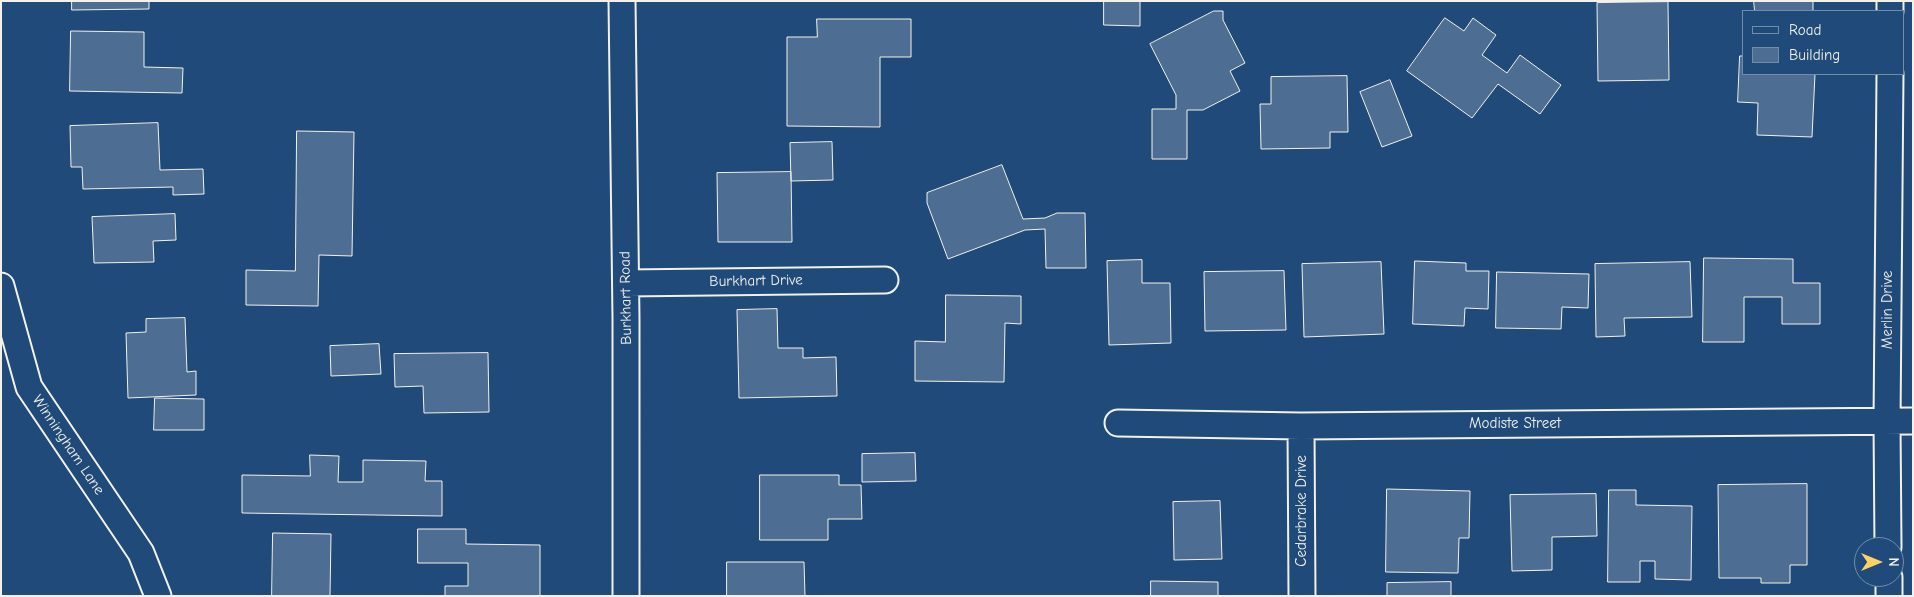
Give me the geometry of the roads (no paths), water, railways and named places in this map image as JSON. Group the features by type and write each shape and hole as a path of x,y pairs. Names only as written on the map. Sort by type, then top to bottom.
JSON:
{"street":[{"name":"Burkhart Road","path":"622,1 626,283 626,596"},
{"name":"Merlin Drive","path":"1888,537 1890,75"},
{"name":"Burkhart Drive","path":"626,283 885,280"},
{"name":"Winningham Lane","path":"1,286 29,387 140,553 158,596"},
{"name":"Modiste Street","path":"1118,423 1301,426 1913,422"},
{"name":"Cedarbrake Drive","path":"1301,426 1302,596"}]}
